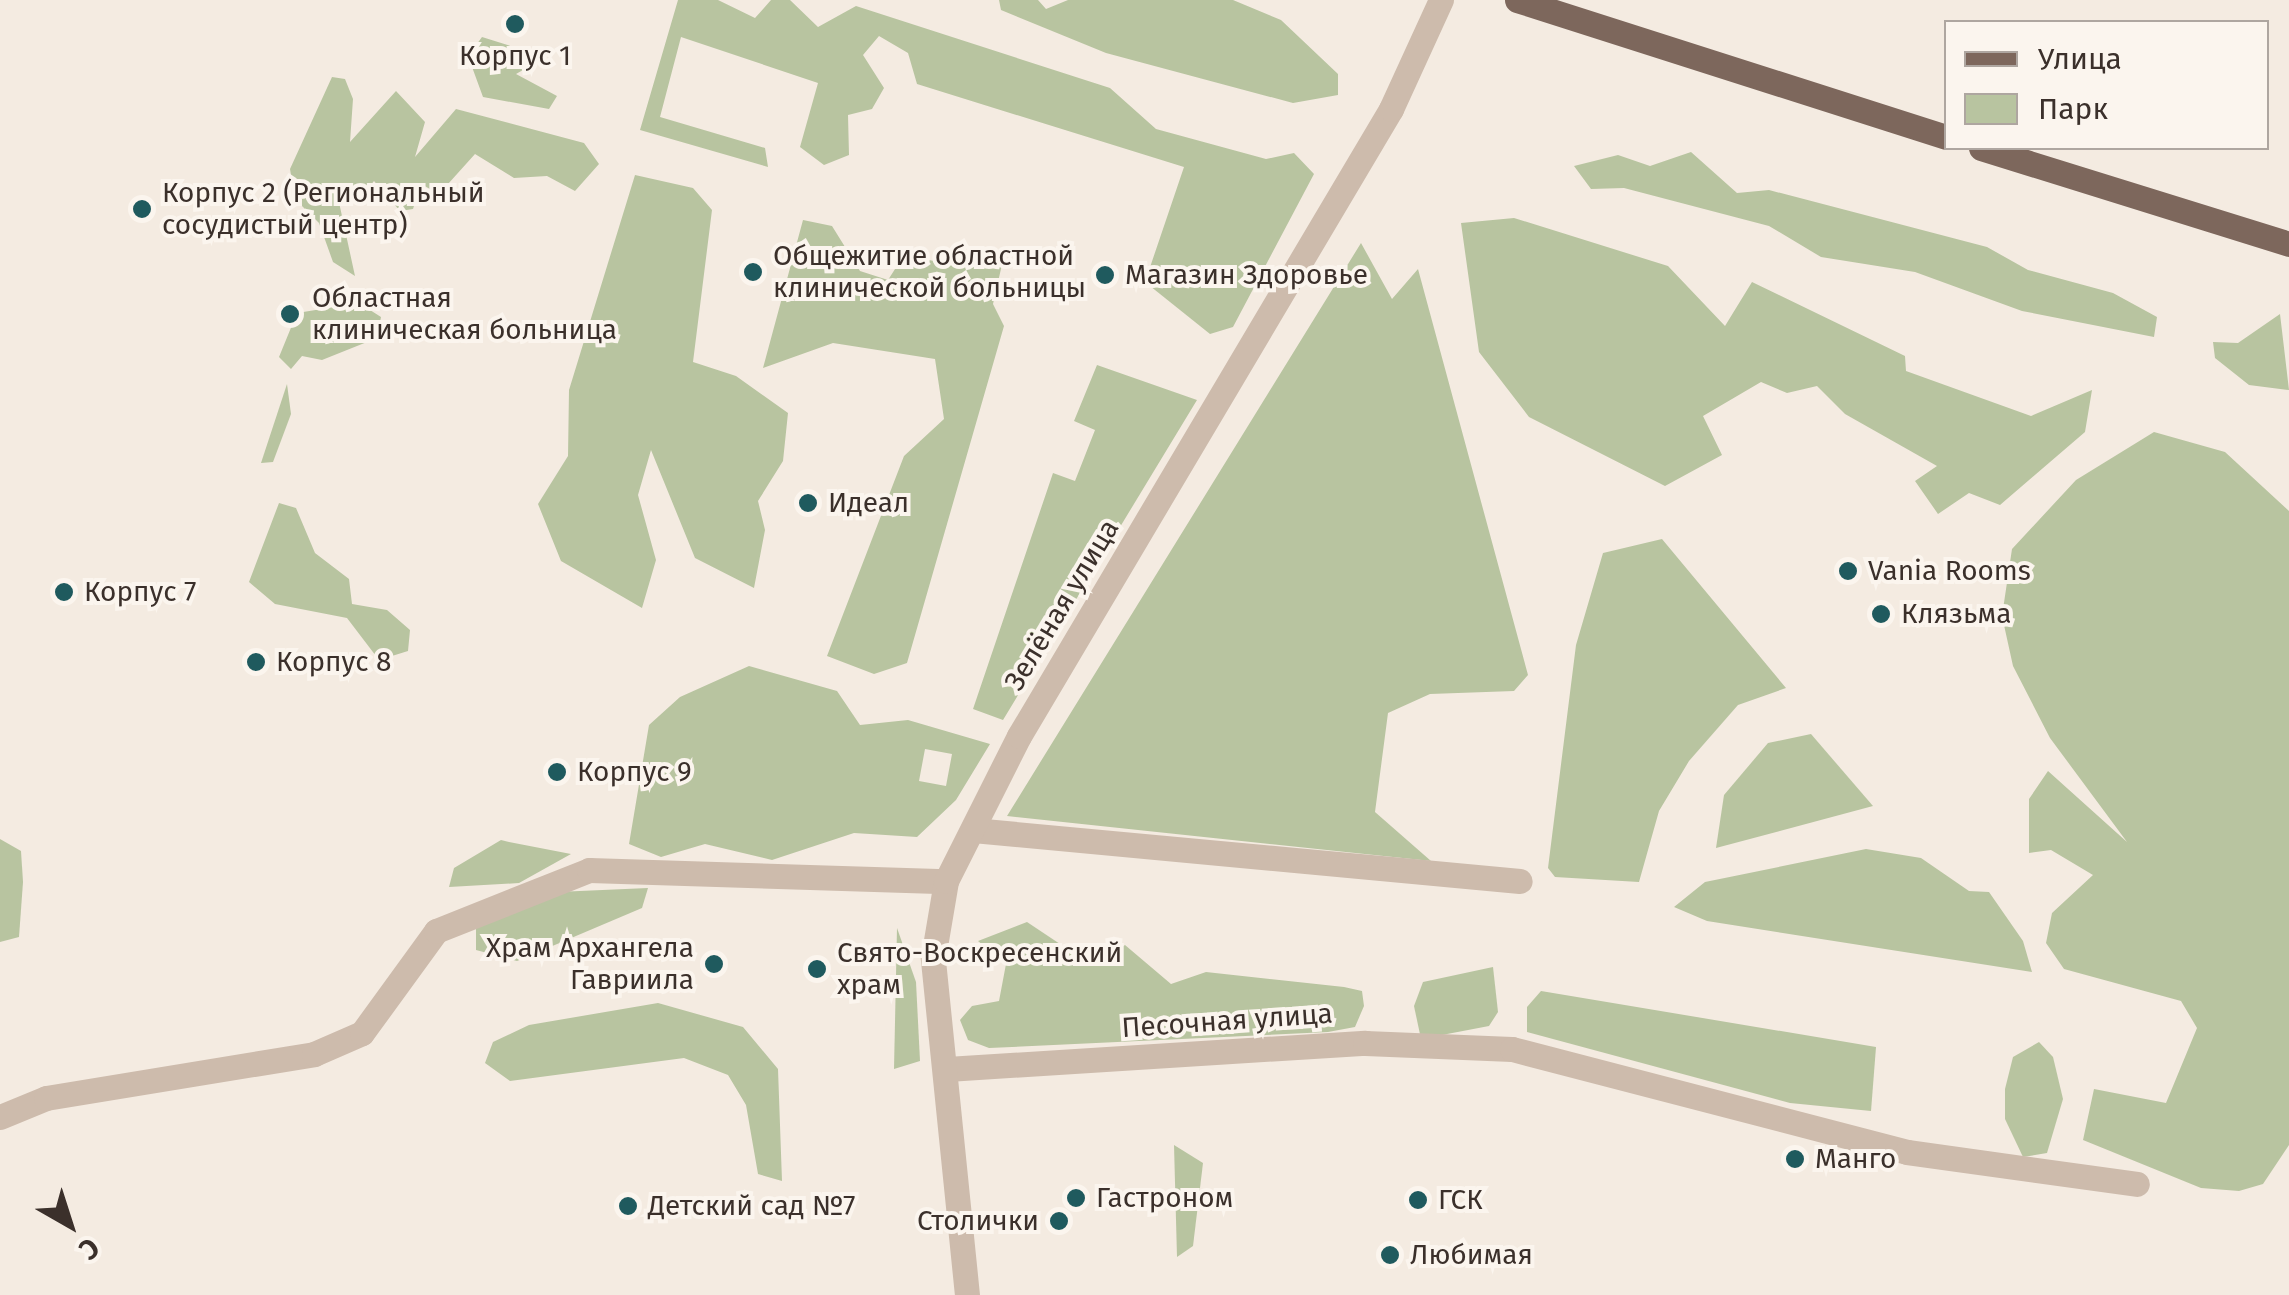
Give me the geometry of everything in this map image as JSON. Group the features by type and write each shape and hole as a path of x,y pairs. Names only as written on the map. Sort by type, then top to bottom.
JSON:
{"main road":[{"path":"1517,0 1944,135"},
{"path":"1987,150 2289,244"}],"street":[{"name":"Зелёная улица","path":"966,1295 934,958 946,882 1019,736 1392,109 1441,0"},
{"path":"974,830 1520,881"},
{"path":"0,1117 46,1098 362,1034 436,931 588,870 946,882"},
{"name":"Песочная улица","path":"946,1069 1365,1042 1512,1049 1907,1152 2137,1184"}],"green space":[{"path":"678,0 718,0 755,18 771,0 790,0 818,27 856,6 1110,88 1156,129 1266,159 1294,153 1314,174 1233,327 1210,334 1145,282 1184,167 917,84 908,53 879,36 863,55 884,88 872,109 848,115 849,155 824,165 800,147 818,83 681,37 660,117 765,148 768,167 640,130"},
{"path":"999,0 1038,0 1046,9 1068,0 1233,0 1281,20 1338,74 1338,95 1293,103 1106,53 1001,10"},
{"path":"482,37 530,52 535,63 516,74 557,96 549,109 483,97 468,56"},
{"path":"332,77 345,79 353,99 350,142 396,91 425,122 415,157 456,109 584,143 599,164 575,191 547,176 514,178 475,154 439,194 421,184 413,209 400,211 374,181 362,196 337,193 355,276 333,262 319,223 295,199 290,169"},
{"path":"1691,152 1737,193 1769,190 1987,247 2028,270 2113,293 2157,317 2154,337 2022,311 1915,272 1821,257 1769,226 1624,188 1591,189 1574,166 1618,155 1650,166"},
{"path":"635,175 693,188 712,210 693,362 736,376 788,413 783,461 758,501 765,530 754,588 695,558 651,450 638,495 656,560 642,608 561,561 538,504 568,456 569,390"},
{"path":"1514,218 1668,266 1725,326 1752,282 1905,356 1906,371 2031,416 2092,390 2085,432 2000,505 1969,493 1938,514 1915,481 1937,466 1845,414 1817,386 1787,393 1761,382 1703,416 1722,455 1665,486 1529,417 1479,352 1461,223"},
{"path":"803,220 832,226 860,271 888,280 904,255 954,265 958,250 1003,260 993,304 1004,326 907,663 874,674 827,656 904,456 944,419 935,359 833,343 763,368"},
{"path":"1361,243 1392,299 1418,269 1528,675 1514,691 1430,694 1388,713 1375,812 1431,861 1007,816"},
{"path":"359,303 381,317 377,338 322,360 302,356 291,369 279,357 297,313"},
{"path":"2280,314 2289,390 2249,385 2215,358 2213,342 2238,343"},
{"path":"1097,365 1197,400 1003,720 973,709 1053,473 1075,481 1095,430 1074,421"},
{"path":"287,384 291,414 273,462 261,463"},
{"path":"2154,432 2225,452 2289,511 2289,1145 2263,1184 2239,1191 2201,1188 2083,1140 2094,1089 2166,1103 2197,1028 2181,1001 2064,969 2046,943 2052,913 2093,875 2051,850 2029,853 2029,799 2048,771 2127,842 2050,738 2013,666 2002,616 2012,549 2076,480"},
{"path":"279,503 296,508 315,553 349,579 352,604 387,610 410,630 408,651 379,660 347,618 275,604 249,582"},
{"path":"1662,539 1786,688 1738,705 1689,761 1659,811 1639,882 1555,877 1548,868 1576,645 1603,553"},
{"path":"749,666 837,691 860,725 908,720 990,744 956,800 917,837 854,833 772,860 705,844 661,857 629,844 649,725 680,697","holes":["925,749 952,754 946,786 919,781"]},
{"path":"1811,734 1873,806 1716,848 1724,795 1768,743"},
{"path":"0,839 21,851 23,882 19,937 0,942"},
{"path":"501,840 571,854 519,883 449,887 454,868"},
{"path":"1866,849 1921,858 1969,891 1989,892 2023,941 2032,972 1707,921 1674,907 1705,882"},
{"path":"648,888 642,908 517,961 476,950 476,920 557,892"},
{"path":"1027,922 1093,966 1125,945 1171,984 1206,972 1344,987 1362,991 1364,1006 1355,1027 1328,1032 989,1048 968,1040 960,1020 972,1006 999,1001 1006,964 978,941"},
{"path":"897,928 916,982 920,1061 894,1069"},
{"path":"1493,967 1498,1012 1489,1026 1421,1039 1414,1006 1423,982"},
{"path":"1541,991 1876,1047 1871,1111 1790,1103 1527,1032 1527,1007"},
{"path":"658,1003 743,1027 778,1069 782,1181 758,1174 746,1105 728,1075 684,1058 510,1081 485,1063 493,1042 529,1025"},
{"path":"2039,1042 2053,1057 2063,1099 2047,1153 2023,1157 2005,1119 2005,1089 2013,1057"},
{"path":"1174,1145 1203,1163 1193,1246 1177,1257"}],"place":[{"name":"Корпус 1","path":"515,24"},
{"name":"Корпус 2 (Региональный сосудистый центр)","path":"142,209"},
{"name":"Общежитие областной клинической больницы","path":"753,272"},
{"name":"Магазин Здоровье","path":"1105,275"},
{"name":"Областная клиническая больница","path":"290,314"},
{"name":"Идеал","path":"808,503"},
{"name":"Vania Rooms","path":"1848,571"},
{"name":"Корпус 7","path":"64,592"},
{"name":"Клязьма","path":"1881,614"},
{"name":"Корпус 8","path":"256,662"},
{"name":"Корпус 9","path":"557,772"},
{"name":"Храм Архангела Гавриила","path":"714,964"},
{"name":"Свято-Воскресенский храм","path":"817,969"},
{"name":"Манго","path":"1795,1159"},
{"name":"Гастроном","path":"1076,1198"},
{"name":"ГСК","path":"1418,1200"},
{"name":"Детский сад №7","path":"628,1206"},
{"name":"Столички","path":"1059,1221"},
{"name":"Любимая","path":"1390,1255"}]}
